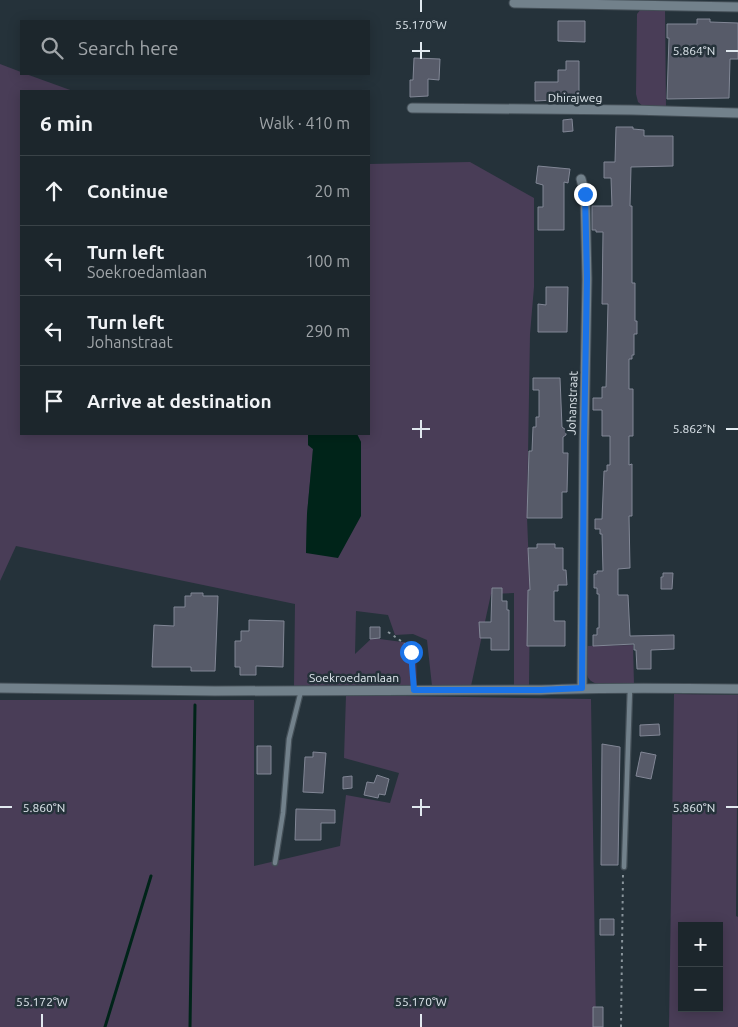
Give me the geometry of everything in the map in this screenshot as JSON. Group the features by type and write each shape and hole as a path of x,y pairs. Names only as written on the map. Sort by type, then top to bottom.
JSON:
{"street":[{"path":"514,3 738,7"},
{"name":"Dhirajweg","path":"412,108 738,113"},
{"name":"Johanstraat","path":"581,179 585,194 587,278 582,688"},
{"name":"Soekroedamlaan","path":"0,688 215,691 541,690 684,687 738,689"}],"lane":[{"path":"624,867 630,688"},
{"path":"275,862 284,803 289,739 301,690"}],"path":[{"path":"388,632 406,644 411,652 414,690"},
{"path":"621,1027 624,867"}],"shaded area":[{"path":"665,8 666,107 644,107 638,102 636,94 637,14 641,9"},
{"path":"0,64 20,72 20,75 29,75 70,90 20,90 20,435 308,435 308,445 313,449 307,514 306,553 361,442 358,435 370,435 370,164 470,162 534,198 534,287 530,334 527,517 530,594 529,686 514,686 514,593 491,594 471,686 432,686 427,640 413,634 395,635 388,615 356,611 355,654 372,638 410,643 416,654 417,686 294,686 295,604 16,546 0,581"},
{"path":"308,435 358,435 361,442 361,516 338,558 306,553 307,514 313,449 308,445"},
{"path":"633,645 634,685 607,686 590,680 586,668 586,646"},
{"path":"674,694 738,695 736,916 738,917 738,1027 669,1027"},
{"path":"346,695 591,699 596,1027 0,1027 0,700 254,700 254,866 340,846 346,795 390,803 399,773 344,758"}],"building":[{"path":"697,19 710,19 710,22 738,23 738,59 730,59 729,98 667,99 669,38 667,38 667,24 697,24"},
{"path":"558,21 585,21 585,42 558,41"},
{"path":"414,58 440,59 439,80 428,79 428,96 410,97 410,80 413,80"},
{"path":"566,61 579,61 579,94 572,94 572,98 535,101 535,82 558,82 558,70 566,70"},
{"path":"572,119 573,131 563,132 563,120"},
{"path":"616,127 633,127 633,129 644,130 644,136 673,136 673,166 631,167 632,283 635,283 635,321 637,321 637,334 634,334 634,355 632,355 632,359 629,359 629,389 633,389 633,436 629,436 629,465 632,464 632,516 629,516 630,568 618,569 618,595 628,595 630,636 674,635 674,649 651,650 651,669 637,669 634,644 593,646 593,635 597,635 597,628 599,628 599,594 597,594 597,588 594,588 594,574 597,574 597,571 603,571 602,534 600,534 600,529 595,529 595,519 602,519 604,471 607,471 607,465 610,465 610,436 602,436 602,410 593,410 593,398 602,398 602,387 606,387 608,304 602,304 603,232 592,230 592,206 612,206 611,178 604,178 604,162 615,162"},
{"path":"538,166 570,169 568,183 564,182 564,230 538,230 538,207 543,207 543,185 536,183"},
{"path":"546,287 568,287 567,332 538,332 538,304 546,305"},
{"path":"533,378 560,378 562,427 566,430 566,435 563,437 563,453 568,453 567,492 562,492 562,518 527,518 529,451 532,451 533,427 536,427 536,417 539,417 539,390 533,390"},
{"path":"537,544 555,544 555,548 563,548 563,570 566,570 567,585 558,585 558,591 554,591 554,621 565,621 565,646 527,646 528,590 530,590 528,548 537,548"},
{"path":"663,573 673,573 672,589 661,589"},
{"path":"492,588 502,588 502,601 507,601 507,610 509,610 509,650 491,650 491,638 480,638 479,622 491,622"},
{"path":"191,593 203,593 203,596 218,596 215,671 191,671 191,667 152,667 154,625 174,626 174,607 185,607 185,596 191,596"},
{"path":"249,620 284,621 283,667 256,666 256,675 240,675 240,667 235,667 235,641 241,641 241,631 249,631"},
{"path":"370,627 380,627 380,638 370,639"},
{"path":"659,724 660,735 640,736 640,725"},
{"path":"602,744 620,747 618,865 601,865"},
{"path":"257,746 271,746 271,774 257,774"},
{"path":"313,752 326,753 323,793 303,792 305,757 313,757"},
{"path":"641,752 656,755 651,779 636,776"},
{"path":"377,775 389,779 385,795 379,794 378,798 364,795 367,782 374,783"},
{"path":"352,776 352,788 343,789 343,777"},
{"path":"296,809 335,810 335,823 321,823 321,840 295,840"},
{"path":"600,919 614,919 614,935 600,935"},
{"path":"593,1007 603,1007 603,1027 593,1027"}],"waterway":[{"path":"190,1027 195,705"},
{"path":"105,1027 151,876"}],"route":[{"path":"411,652 414,690 541,690 582,688 587,278 585,194"}]}
